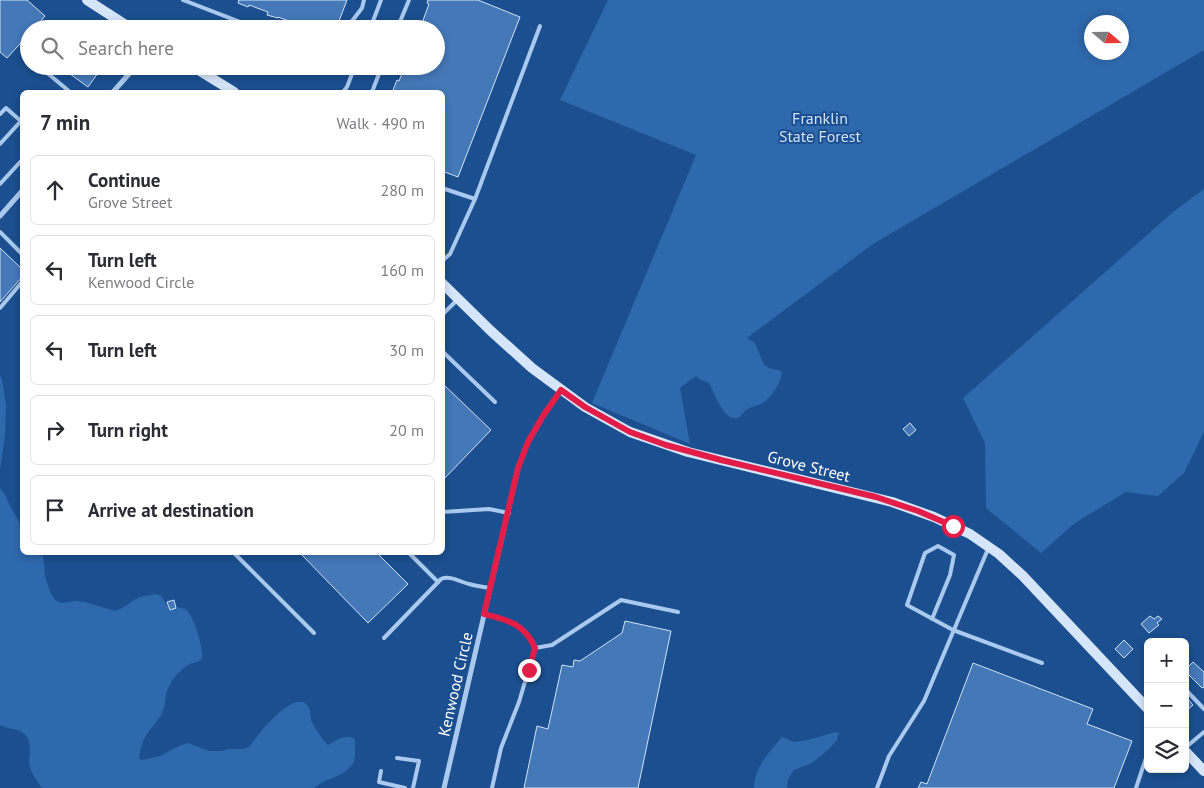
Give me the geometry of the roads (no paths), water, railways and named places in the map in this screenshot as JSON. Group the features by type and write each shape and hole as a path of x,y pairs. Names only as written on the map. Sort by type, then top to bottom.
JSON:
{"main road":[{"path":"87,0 118,20"},
{"path":"207,75 231,90"},
{"name":"Grove Street","path":"445,286 532,368 585,407 630,432 681,450 892,502 943,521 970,534 999,554 1023,576 1144,700"},
{"path":"1189,754 1204,771"}],"street":[{"path":"115,90 128,75"},
{"path":"0,216 20,193"},
{"name":"Kenwood Circle","path":"444,788 518,468 528,442 561,390"}],"lane":[{"path":"183,0 235,20"},
{"path":"353,20 362,8 364,0"},
{"path":"374,20 382,0"},
{"path":"400,20 408,0"},
{"path":"445,259 450,254 475,199 540,26"},
{"path":"50,75 68,90"},
{"path":"345,90 352,75"},
{"path":"373,90 379,75"},
{"path":"0,114 6,108 20,120"},
{"path":"0,144 20,124"},
{"path":"0,184 20,162"},
{"path":"445,189 475,199"},
{"path":"0,232 20,252"},
{"path":"0,308 20,284"},
{"path":"445,312 458,299"},
{"path":"445,354 495,402"},
{"path":"445,512 489,508 509,513"},
{"path":"932,619 950,575 954,555 938,546 925,552 907,605 932,619 954,630 1042,663"},
{"path":"877,788 889,756 924,702 989,547"},
{"path":"237,555 314,633"},
{"path":"411,555 438,582"},
{"path":"384,638 445,577 490,588"},
{"path":"535,648 552,645 621,600 678,612"},
{"path":"484,614 508,620 516,625 529,636 535,648 519,702 501,748 492,788"},
{"path":"1189,693 1204,709"},
{"path":"1189,746 1204,732"},
{"path":"397,758 419,762 413,788"},
{"path":"1136,788 1144,764"},
{"path":"381,771 378,782 405,788"}],"park label":[{"name":"Franklin State Forest","path":"820,127"}]}
